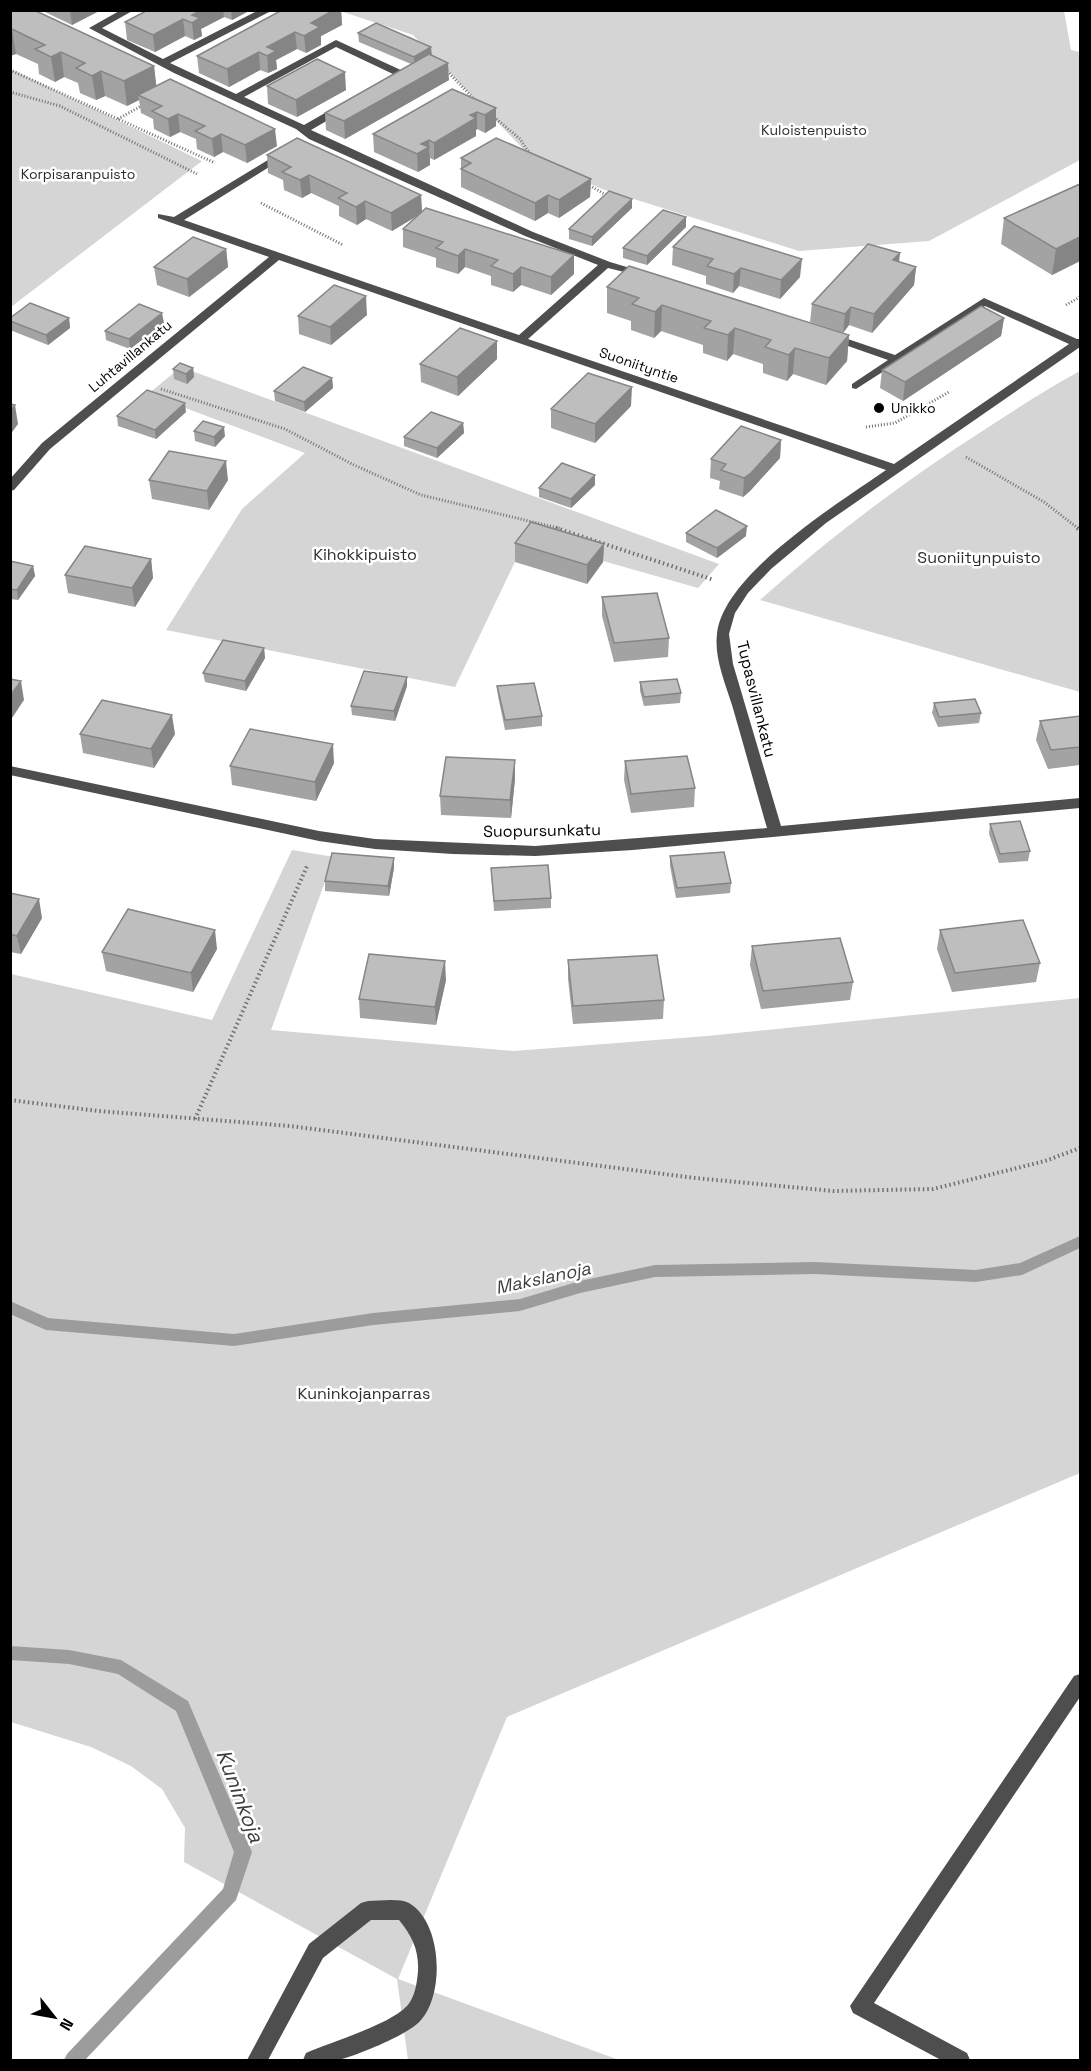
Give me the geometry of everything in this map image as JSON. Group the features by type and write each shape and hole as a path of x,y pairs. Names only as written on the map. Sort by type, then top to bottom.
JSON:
{"street":[{"path":"129,10 94,28 237,97 307,137 478,213 606,264 652,276"},
{"path":"163,63 268,10"},
{"path":"237,97 336,43 401,74 372,90"},
{"path":"307,137 352,102"},
{"path":"175,221 293,149"},
{"name":"Suoniityntie","path":"162,216 895,469"},
{"name":"Luhtavillankatu","path":"12,481 46,446 276,256"},
{"path":"520,340 606,264"},
{"path":"856,386 894,358 984,301 1079,343"},
{"path":"819,332 894,358"},
{"path":"895,469 1079,343"},
{"name":"Tupasvillankatu","path":"776,833 732,683 723,633 732,604 755,576 788,548 895,469"},
{"name":"Suopursunkatu","path":"10,770 319,836 375,844 535,851 776,833 1080,803"},
{"path":"960,2061 860,2006 1080,1682"},
{"path":"257,2061 316,1950 368,1910 404,1911 418,1928 425,1943 427,1983 413,2014 381,2032 313,2061"}],"path":[{"path":"402,35 421,42 428,50"},
{"path":"442,67 455,77 462,90 480,104"},
{"path":"10,70 215,163"},
{"path":"10,93 60,106 353,249"},
{"path":"117,119 149,101"},
{"path":"488,112 520,139 528,153 536,157"},
{"path":"581,180 608,196"},
{"path":"314,269 343,245"},
{"path":"1040,327 1080,297"},
{"path":"127,378 285,429 354,465 421,495 562,529 743,590"},
{"path":"862,426 895,423 951,391"},
{"path":"895,423 1034,496 1080,530"},
{"path":"195,1119 230,1036 280,935 319,836"},
{"path":"10,1100 195,1119 290,1126 695,1178 833,1191 933,1189 1045,1161 1080,1148"}],"green space":[{"name":"Kuloistenpuisto","path":"340,11 1064,11 1071,50 1080,52 1080,160 929,241 799,251 602,189 532,158 413,35"},
{"name":"Korpisaranpuisto","path":"11,69 202,161 11,307"},
{"name":"Kihokkipuisto","path":"181,367 719,564 698,588 526,539 455,687 166,630 242,509 305,453 148,394"},
{"name":"Suoniitynpuisto","path":"1080,371 1080,692 760,600 814,553 898,488 1010,413"},
{"name":"Kuninkojanparras","path":"292,850 334,857 271,1030 514,1051 707,1036 1080,998 1080,1473 507,1717 398,1979 619,2060 408,2060 397,1979 184,1862 185,1828 162,1789 131,1766 91,1747 11,1722 11,974 212,1020"}],"building":[{"path":"10,10 34,10 154,66 124,81 101,71 92,76 76,68 85,63 61,52 51,57 35,49 45,45 10,30"},
{"path":"148,10 201,10 192,15 200,18 192,23 183,19 153,35 125,22"},
{"path":"282,10 334,10 311,23 320,27 304,36 295,32 267,47 276,51 267,56 259,52 227,69 197,56"},
{"path":"376,23 431,47 414,57 358,33"},
{"path":"429,54 448,63 344,121 325,113"},
{"path":"317,59 345,72 296,100 267,86"},
{"path":"170,79 275,129 245,145 221,134 212,139 195,131 205,126 178,114 168,119 152,111 162,106 138,95"},
{"path":"452,89 496,108 485,115 477,112 470,115 476,118 434,143 429,140 421,144 429,147 417,154 373,134"},
{"path":"297,138 421,195 391,213 365,201 356,207 338,198 347,193 309,175 300,180 282,172 291,167 267,155"},
{"path":"496,138 591,179 559,200 548,195 535,203 461,169 471,163 461,158"},
{"path":"1080,184 1080,237 1056,249 1004,218"},
{"path":"609,191 632,199 592,237 569,229"},
{"path":"426,208 574,255 551,277 521,267 513,274 491,266 498,260 465,249 458,256 436,248 443,242 403,229"},
{"path":"663,210 686,217 647,256 623,248"},
{"path":"694,226 802,259 781,280 741,268 734,274 707,266 713,259 673,247"},
{"path":"193,237 226,249 187,279 154,267"},
{"path":"868,244 900,253 893,260 916,267 874,314 851,307 845,314 812,304"},
{"path":"629,266 849,335 829,358 795,348 789,355 765,347 771,340 735,328 728,335 704,328 711,321 662,305 655,312 632,304 639,298 607,287"},
{"path":"334,285 366,296 330,327 298,316"},
{"path":"30,303 69,318 46,335 10,321 10,318"},
{"path":"139,304 162,313 129,339 105,331"},
{"path":"981,306 1004,318 905,382 882,370"},
{"path":"460,328 497,341 457,377 420,364"},
{"path":"180,363 193,368 186,374 173,369"},
{"path":"303,367 332,378 304,402 274,391"},
{"path":"588,373 632,387 595,424 551,409"},
{"path":"147,390 185,403 155,430 117,416"},
{"path":"431,412 463,423 437,448 404,437"},
{"path":"203,421 224,427 214,437 194,431"},
{"path":"741,426 781,440 744,478 721,470 726,464 711,459"},
{"path":"169,451 226,461 207,491 149,480"},
{"path":"562,463 595,475 571,499 539,488"},
{"path":"716,510 747,526 717,548 686,533"},
{"path":"531,522 604,544 587,565 515,543"},
{"path":"85,546 151,559 132,588 65,575"},
{"path":"10,561 33,566 17,590 10,589"},
{"path":"657,593 669,638 614,643 602,597"},
{"path":"223,640 264,648 245,681 203,673"},
{"path":"364,671 407,677 394,711 351,706"},
{"path":"10,679 21,681 10,696"},
{"path":"677,679 681,693 644,697 640,682"},
{"path":"534,683 542,716 505,720 497,686"},
{"path":"975,699 981,713 939,717 934,703"},
{"path":"102,700 172,715 151,749 80,734"},
{"path":"1080,716 1080,747 1051,750 1040,721"},
{"path":"250,729 333,744 315,782 230,766"},
{"path":"687,756 695,788 631,794 625,761"},
{"path":"446,757 515,760 510,800 440,796"},
{"path":"1020,821 1030,851 1000,854 990,824"},
{"path":"724,852 731,883 677,888 670,856"},
{"path":"332,853 394,858 388,886 325,881"},
{"path":"548,865 551,898 494,901 491,868"},
{"path":"10,893 39,899 17,936 10,934"},
{"path":"128,909 215,930 191,973 102,952"},
{"path":"1023,920 1040,963 955,973 940,930"},
{"path":"840,938 853,982 763,991 752,946"},
{"path":"369,954 445,961 435,1007 359,999"},
{"path":"657,955 664,1000 573,1006 568,960"}],"waterway":[{"name":"Makslanoja","path":"10,1307 46,1324 234,1340 373,1319 520,1305 580,1287 655,1271 815,1268 976,1276 1022,1269 1080,1242"},
{"name":"Kuninkoja","path":"10,1653 69,1657 121,1667 182,1706 243,1852 230,1894 73,2060"}],"place":[{"name":"Unikko","path":"879,408"}]}
